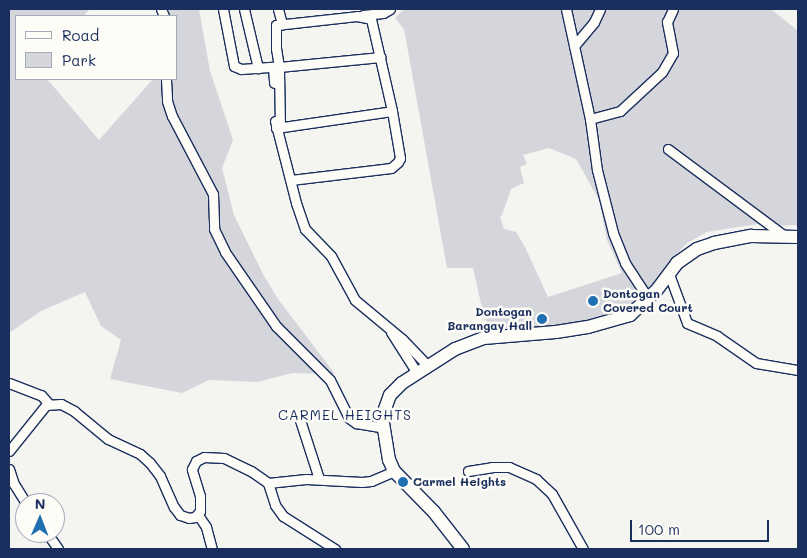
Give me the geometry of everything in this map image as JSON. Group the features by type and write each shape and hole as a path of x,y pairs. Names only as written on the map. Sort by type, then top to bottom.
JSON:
{"street":[{"path":"223,9 234,66 238,69 273,67 278,128 297,209 305,229 332,256 355,300 389,327 427,365"},
{"path":"244,9 258,68"},
{"path":"278,9 282,24"},
{"path":"278,128 279,67 276,49 276,25 345,13 363,16 383,13 390,9"},
{"path":"566,9 590,119 597,170 615,240 636,282 648,298"},
{"path":"574,46 594,22 600,9"},
{"path":"590,119 620,110 662,72 672,53 667,22 673,9"},
{"path":"291,180 395,165 400,158 374,23 363,16"},
{"path":"279,67 381,57"},
{"path":"166,80 167,101 172,116 213,194 214,229 225,252 276,326 330,380 349,418 356,423 382,428"},
{"path":"278,128 392,110"},
{"path":"668,149 792,238"},
{"path":"463,549 434,512 394,471 389,460 382,428 385,405 390,395 427,365 455,349 484,338 556,332 605,323 630,315 648,298 677,263 692,252 714,243 751,236 792,238"},
{"path":"669,274 687,323 717,336 756,363 798,370"},
{"path":"389,327 416,373"},
{"path":"9,382 41,395 49,404 65,406 108,439 140,454 156,470 180,516 189,518 198,515"},
{"path":"9,451 38,412 49,404"},
{"path":"300,420 319,480"},
{"path":"212,549 206,527 198,515 201,502 192,469 199,459 213,456 224,458 251,471 268,483 275,505 283,516 335,549"},
{"path":"468,471 492,467 509,468 536,478 552,494 583,549"},
{"path":"9,469 14,484 20,493"},
{"path":"268,483 319,480 362,482 371,481 394,471"}],"green space":[{"path":"9,9 90,9 84,15 15,15 15,80 48,80 99,140 152,80 178,80 178,15 159,15 156,9 199,9 210,71 233,140 222,168 234,215 264,276 278,299 335,374 292,373 258,382 209,380 182,393 110,379 121,340 101,326 85,292 41,311 9,333"},
{"path":"404,9 771,9 798,31 798,225 776,226 758,224 707,232 687,243 672,259 657,283 629,309 589,323 490,332 482,308 473,268 447,268 404,29 395,18","holes":["549,148 576,159 599,200 607,240 622,273 548,297 525,247 516,232 504,229 500,217 511,189 524,183 520,167 527,164 523,155"]}],"place":[{"name":"Dontogan Covered Court","path":"593,301"},
{"name":"Dontogan Barangay Hall","path":"542,319"},
{"name":"Carmel Heights","path":"403,482"}],"district":[{"name":"CARMEL HEIGHTS","path":"345,415"}]}
